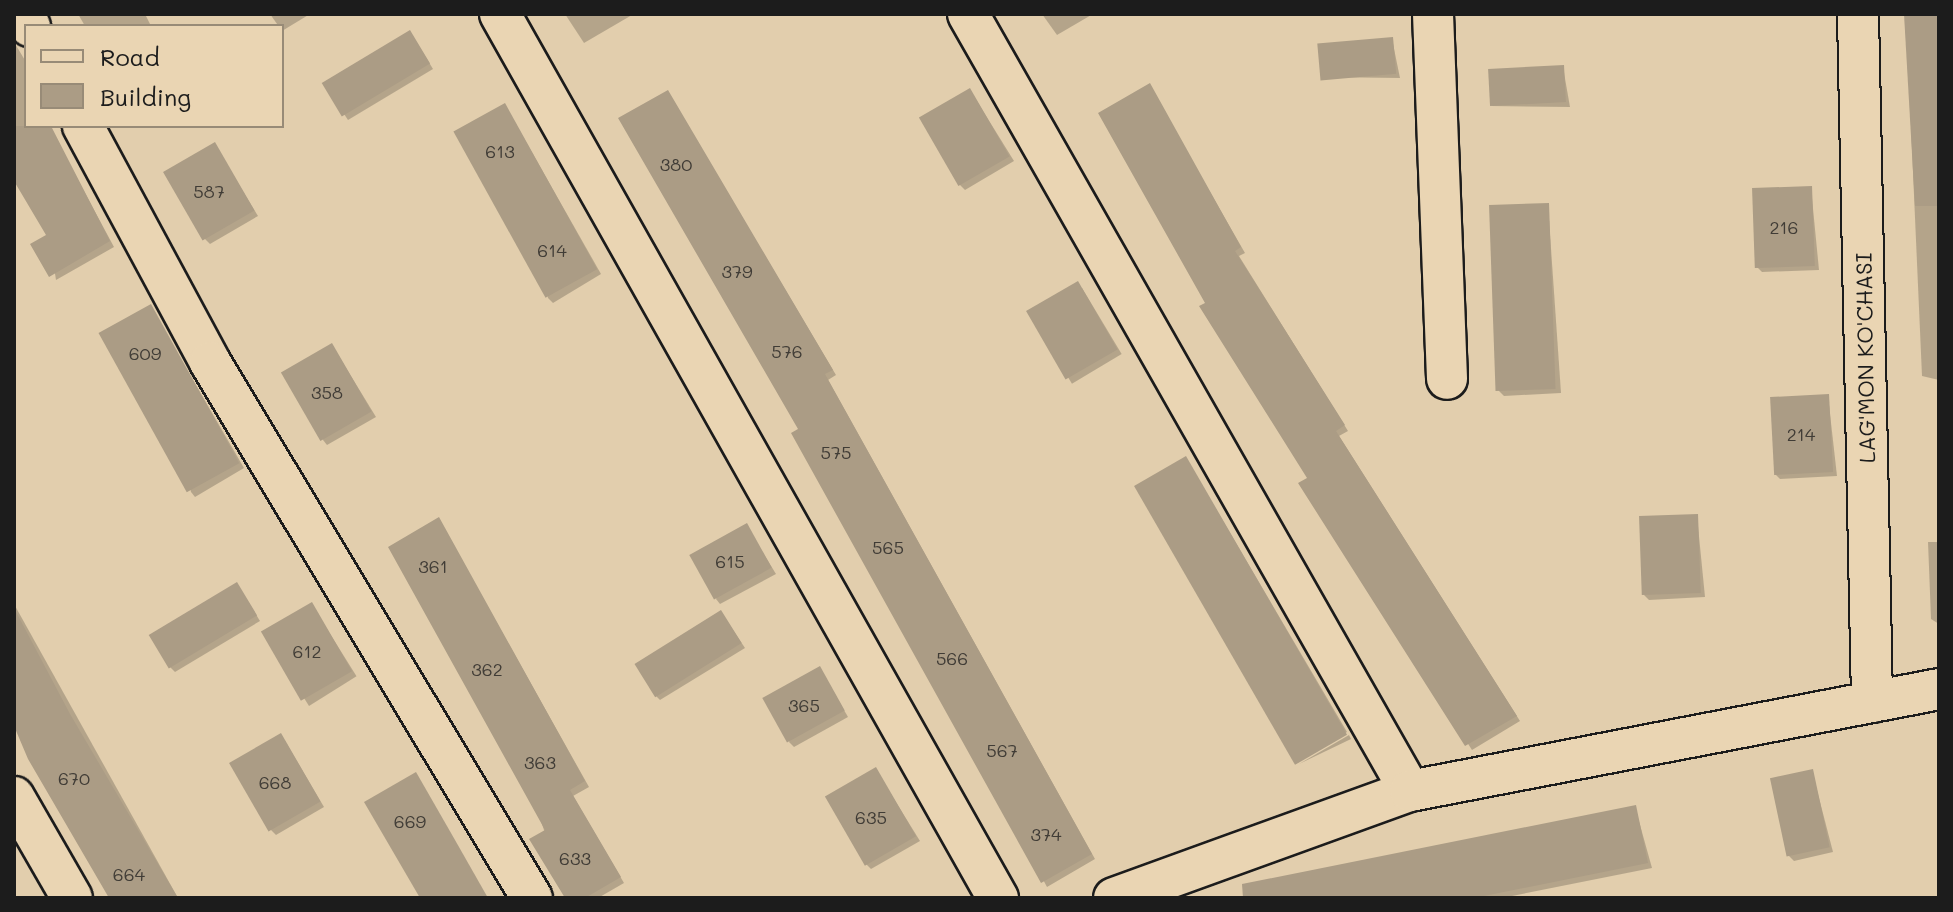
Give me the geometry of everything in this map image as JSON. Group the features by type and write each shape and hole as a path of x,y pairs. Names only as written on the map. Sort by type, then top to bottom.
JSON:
{"street":[{"path":"500,14 998,898"},
{"path":"968,14 1410,791"},
{"path":"1433,14 1447,379"},
{"name":"LAG'MON KO'CHASI","path":"1858,14 1872,702"},
{"path":"84,128 210,362 532,898"},
{"path":"1114,898 1410,791 1939,689"},
{"path":"14,797 72,898"}],"building":[{"path":"1904,14 1939,14 1939,206 1915,206"},
{"path":"410,30 430,63 342,116 322,83"},
{"path":"1393,37 1396,74 1321,80 1317,44"},
{"path":"1564,65 1566,102 1490,106 1488,69"},
{"path":"1150,83 1241,247 1235,251 1345,425 1336,431 1517,716 1465,746 1298,483 1307,478 1199,306 1205,303 1098,113"},
{"path":"970,88 1010,156 958,186 919,118"},
{"path":"668,90 833,370 825,374 1092,854 1041,883 791,433 798,429 618,118"},
{"path":"505,103 597,269 546,298 453,132"},
{"path":"14,126 52,128 110,241 49,277 30,244 46,235 14,181"},
{"path":"215,142 254,210 203,240 163,172"},
{"path":"1812,186 1815,266 1755,268 1752,188"},
{"path":"1549,203 1555,389 1496,391 1489,205"},
{"path":"1078,281 1118,349 1066,379 1026,311"},
{"path":"151,304 239,463 187,492 99,333"},
{"path":"332,343 372,411 320,441 281,372"},
{"path":"1829,394 1833,472 1774,475 1770,397"},
{"path":"1186,456 1347,735 1295,765 1134,486"},
{"path":"1698,514 1701,593 1642,595 1639,516"},
{"path":"439,517 585,781 570,790 621,877 585,898 565,898 529,839 545,830 388,547"},
{"path":"747,523 772,568 714,600 689,555"},
{"path":"237,582 257,615 169,668 149,635"},
{"path":"312,602 352,671 301,701 261,632"},
{"path":"14,608 70,714 178,898 109,898 28,759 14,726"},
{"path":"721,610 742,643 655,697 634,664"},
{"path":"820,666 845,711 787,743 762,698"},
{"path":"281,733 320,801 269,831 229,763"},
{"path":"876,767 916,836 865,866 825,796"},
{"path":"1813,769 1830,847 1787,856 1770,778"},
{"path":"416,772 488,898 420,898 364,802"},
{"path":"1636,805 1648,863 1474,898 1243,898 1242,884"}]}
